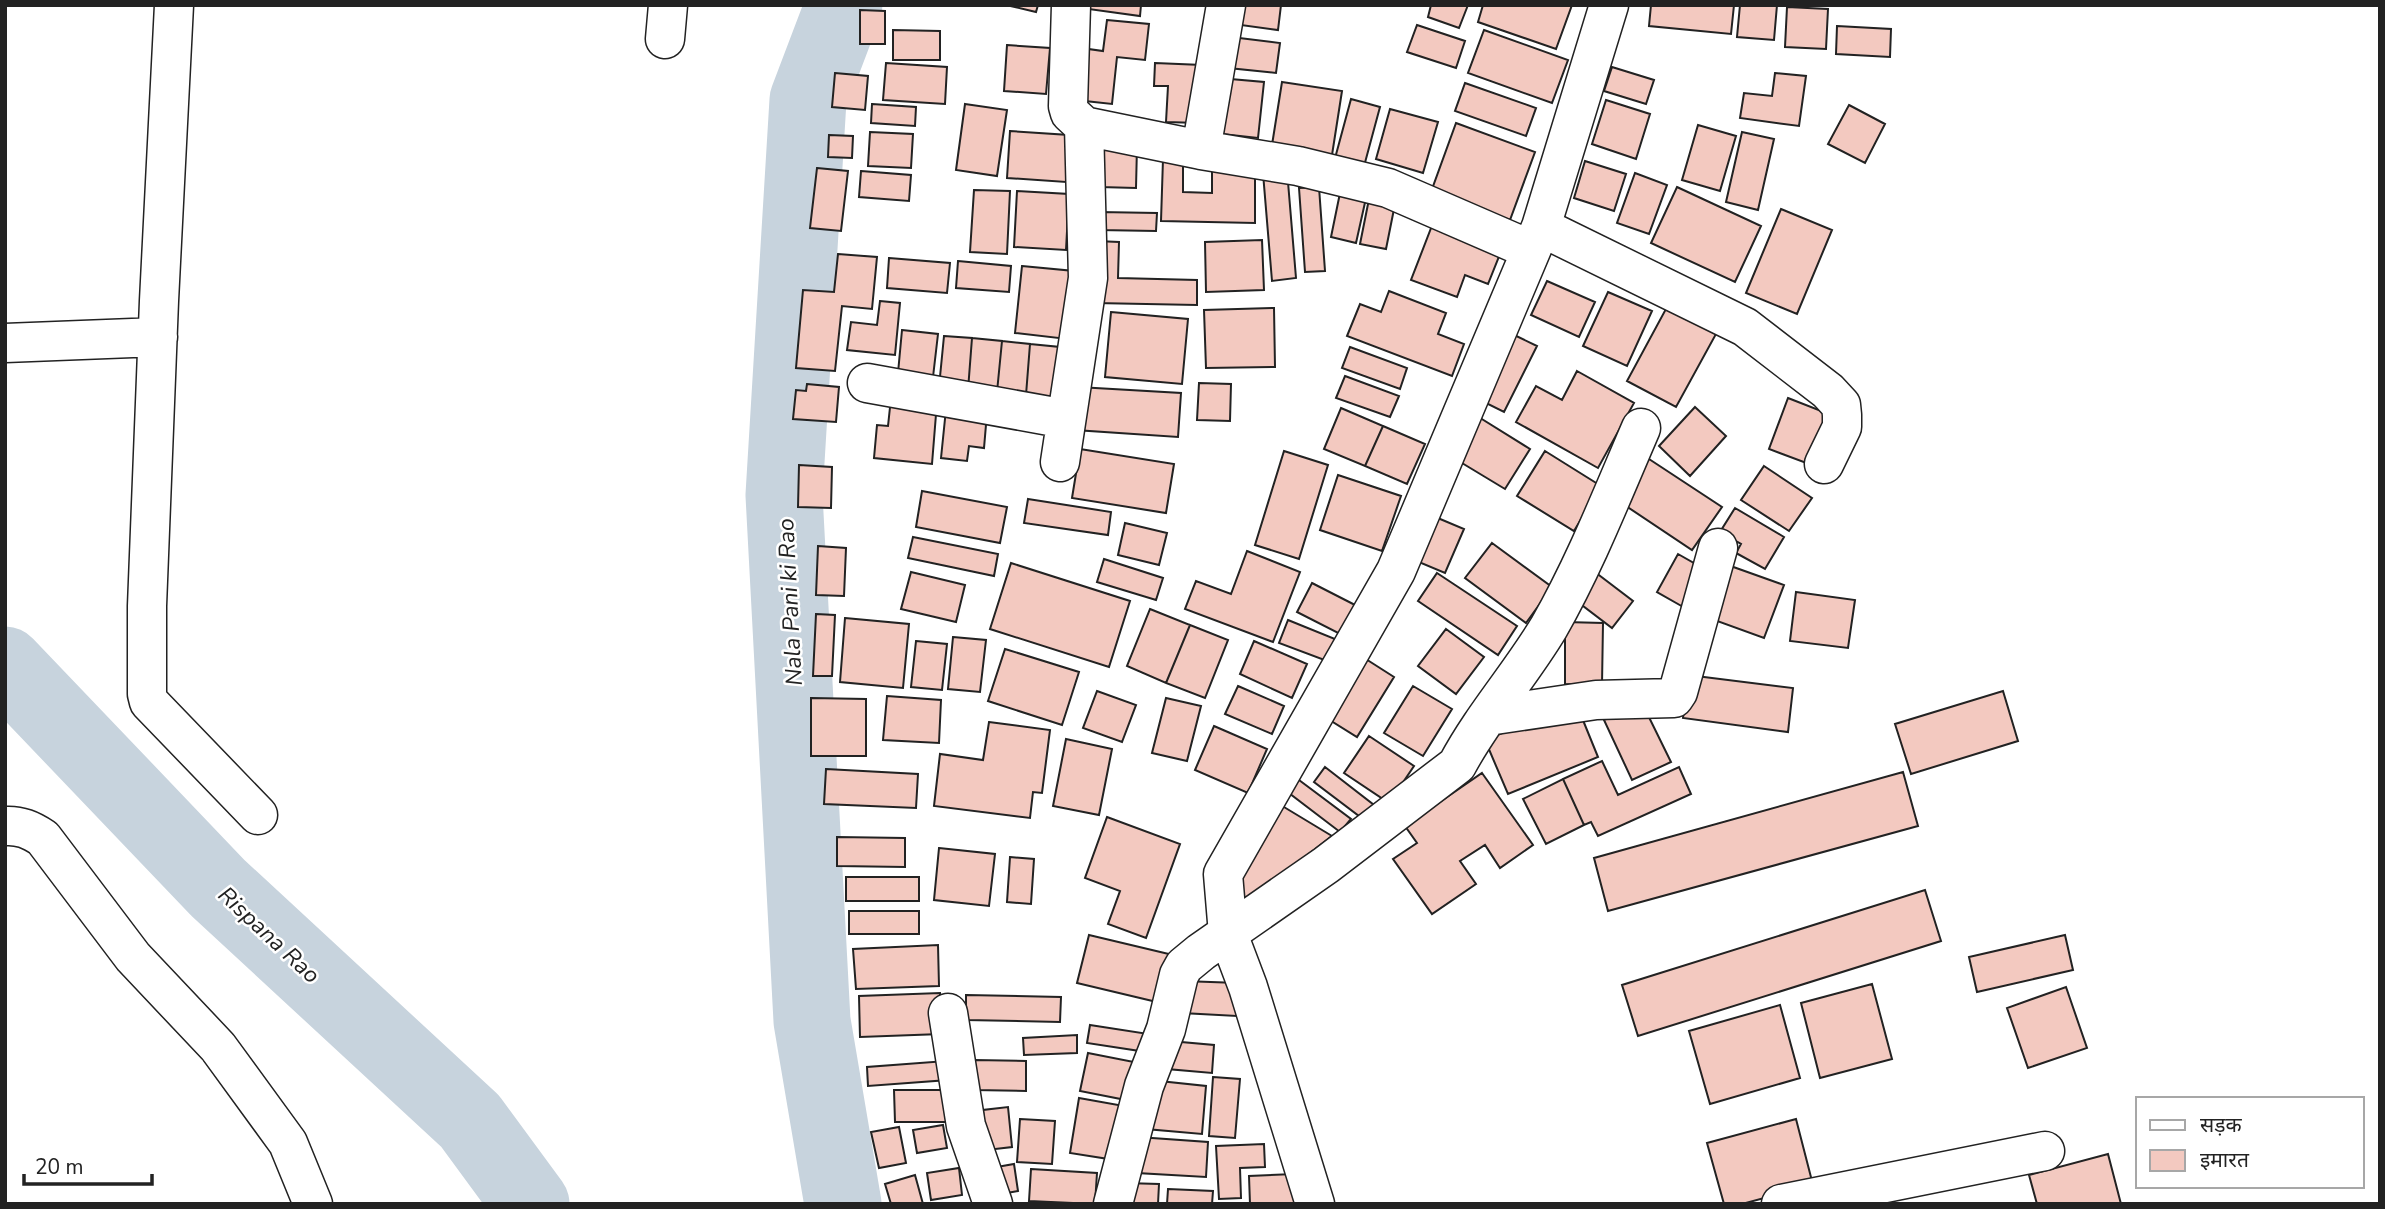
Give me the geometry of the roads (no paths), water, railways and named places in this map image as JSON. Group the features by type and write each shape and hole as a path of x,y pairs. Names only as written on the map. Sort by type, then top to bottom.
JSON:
{"street":[{"path":"174,5 146,606 147,694 149,702 258,815"},
{"path":"1071,5 1068,106 1070,113 1084,126 1298,166 1388,188 1536,239 1745,327 1828,391 1840,405 1842,427 1824,464"},
{"path":"1201,149 1226,5"},
{"path":"1315,1204 1248,987 1228,934 1223,874 1396,571 1536,239 1609,5"},
{"path":"1060,462 1088,278 1084,126"},
{"path":"5,343 158,337"},
{"path":"867,383 1066,419"},
{"path":"1113,1204 1144,1086 1166,1029 1179,975 1192,958 1326,865 1457,765 1548,627 1589,547 1641,428"},
{"path":"1488,716 1596,700 1674,698 1678,692 1718,548"},
{"path":"5,826 15,825 31,830 43,838 133,957 218,1047 289,1143 313,1204"},
{"path":"948,1013 967,1126 993,1204"},
{"path":"1781,1204 2045,1152"}],"waterway":[{"name":"Nala Pani ki Rao","path":"843,1204 812,1021 784,495 808,100 844,5"},
{"name":"Rispana Rao","path":"5,665 218,888 470,1121 531,1204"}]}
